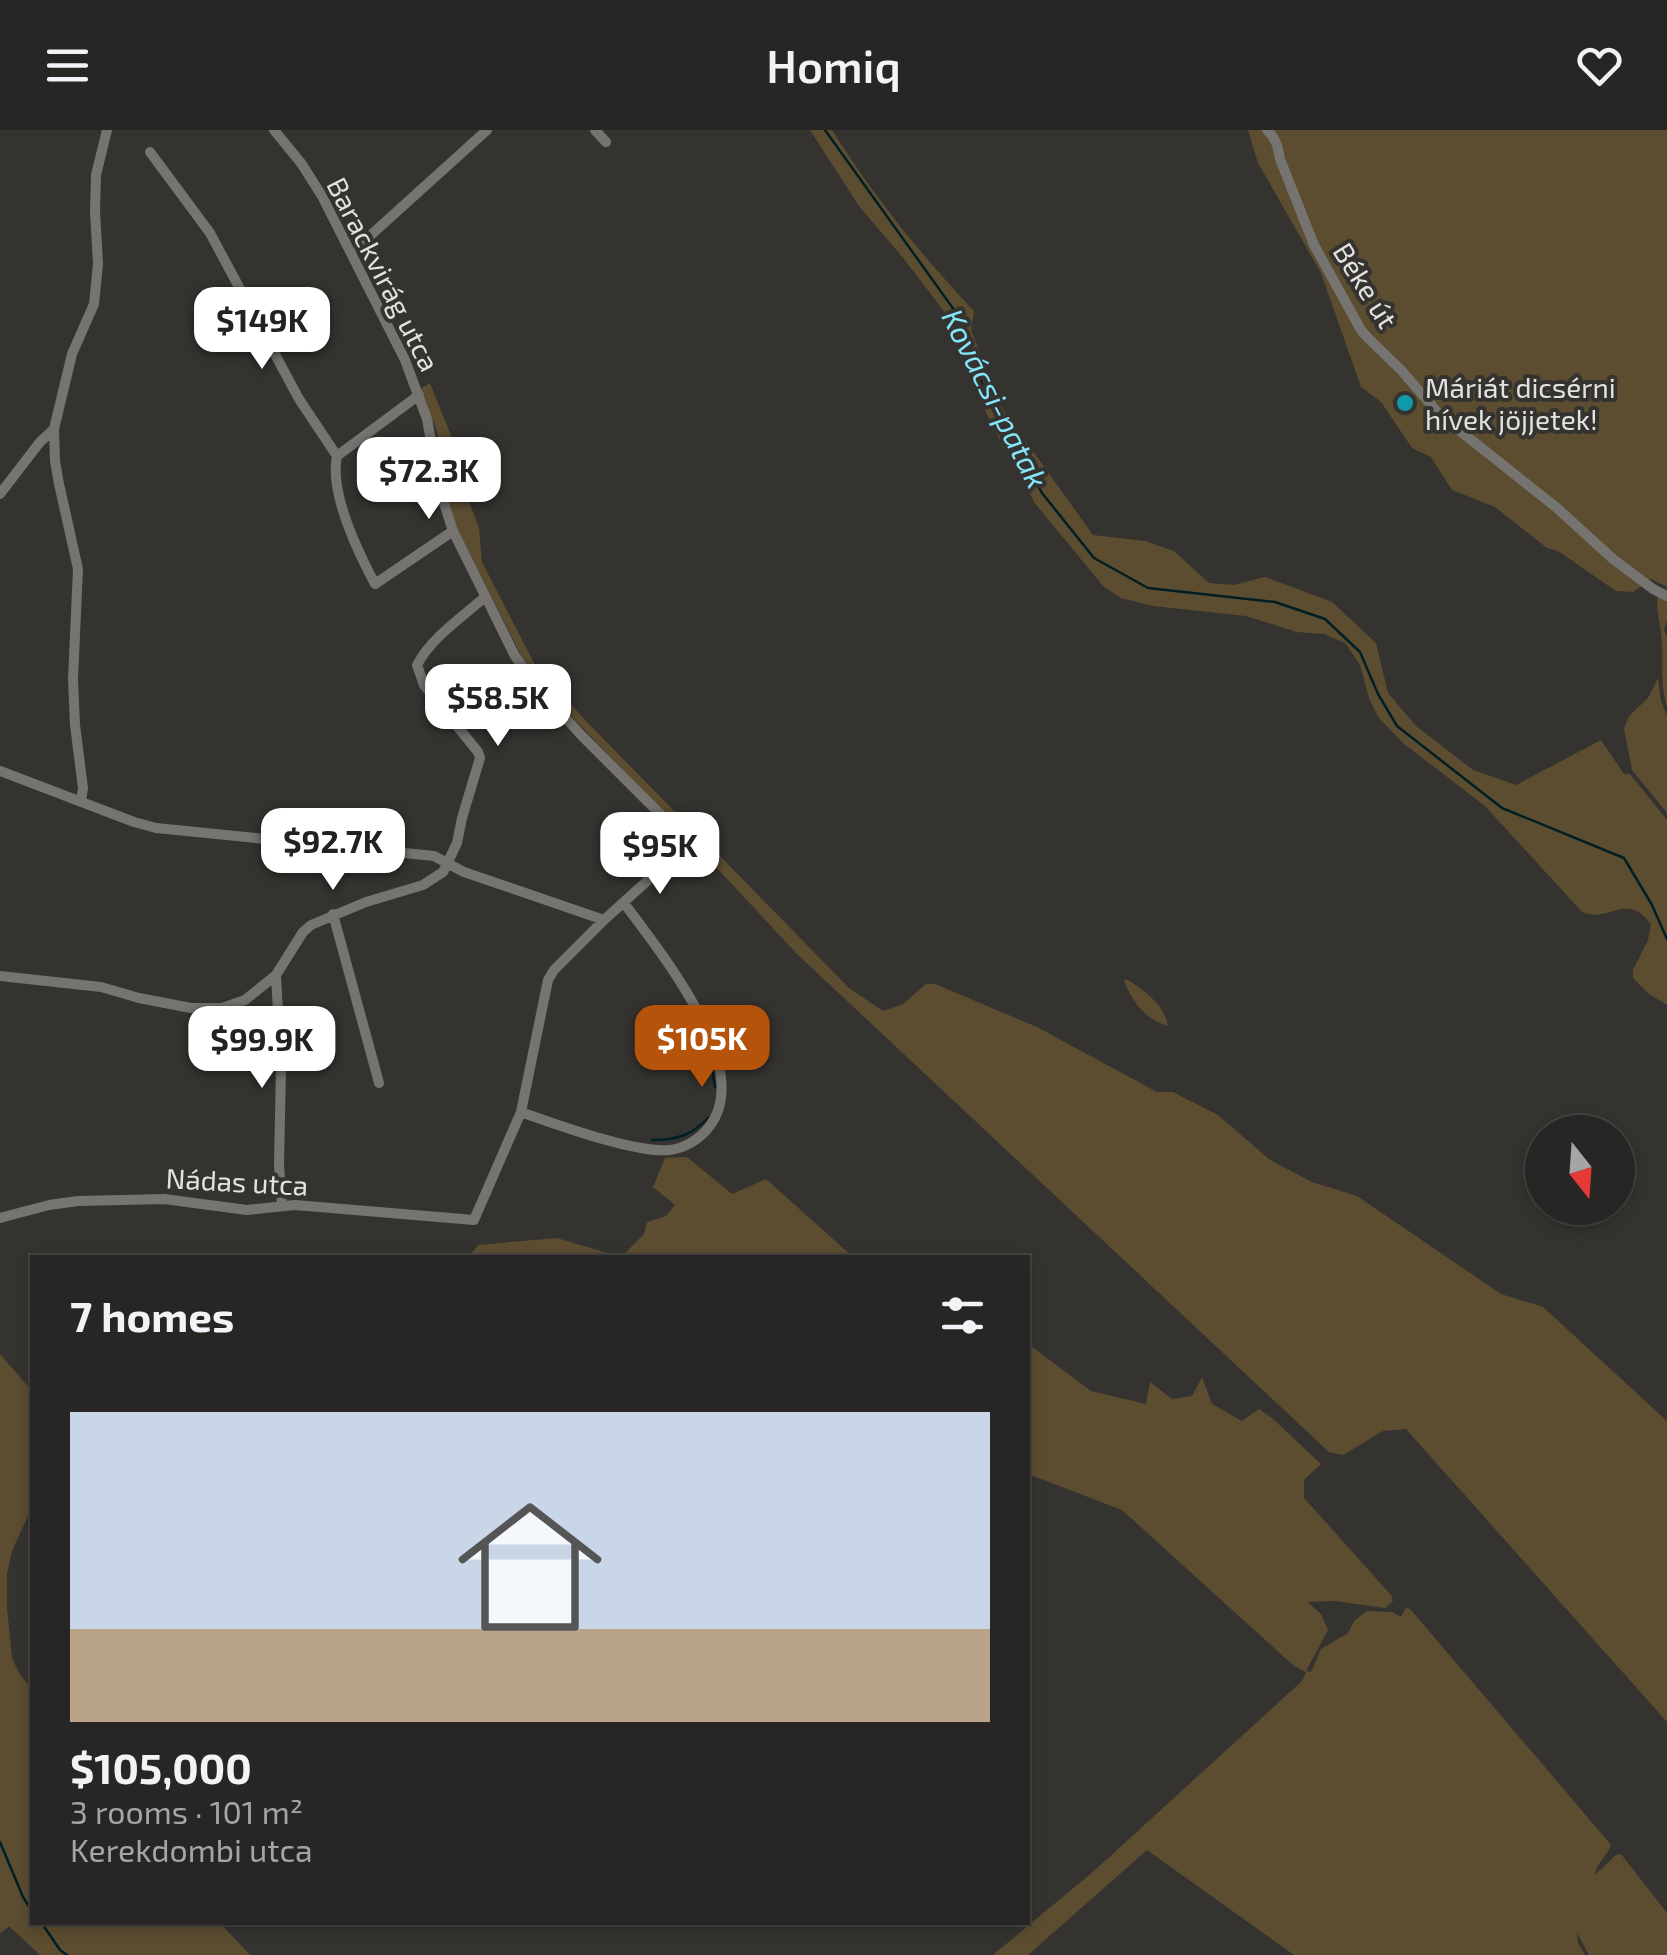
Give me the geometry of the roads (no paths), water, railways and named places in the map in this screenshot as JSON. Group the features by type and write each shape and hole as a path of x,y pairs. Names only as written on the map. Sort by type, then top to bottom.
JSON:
{"street":[{"path":"81,801 72,679 78,569 55,461 54,429 72,354 94,304 98,264 96,175 107,130"},
{"name":"Barackvirág utca","path":"274,130 312,180 405,360 431,433 440,491 453,531 514,656 581,735 689,842 624,902"},
{"path":"351,252 487,130"},
{"path":"594,130 606,142"},
{"name":"Béke út","path":"1267,130 1278,145 1314,245 1362,330 1440,416 1557,508 1613,559 1667,596"},
{"path":"150,152 210,232 300,398 337,456"},
{"path":"419,395 337,456 334,468 338,489 375,584 453,531"},
{"path":"0,494 54,429"},
{"path":"0,976 101,987 208,1010 222,1008 245,1000 276,975 304,932 333,914 430,882 448,865 457,843 480,758 424,684 417,666 442,634 484,597"},
{"path":"0,771 156,828 434,856 448,865 604,920"},
{"path":"624,902 693,1002 722,1074 722,1101 716,1118 706,1132 670,1150 634,1145 521,1112 548,980 570,951 604,920 624,902"},
{"path":"333,914 379,1084"},
{"path":"276,975 282,1080 282,1204"},
{"name":"Nádas utca","path":"0,1218 78,1201 164,1200 247,1210 282,1204 474,1220 521,1112"}],"waterway":[{"name":"Kovácsi-patak","path":"825,130 962,321 984,389 1042,493 1094,558 1148,588 1275,602 1325,619 1360,652 1397,726 1502,808 1624,858 1667,939"},
{"path":"712,1069 715,1087"},
{"path":"652,1140 683,1136 708,1118"},
{"path":"0,1842 30,1908"},
{"path":"43,1925 67,1955"}],"place":[{"name":"Máriát dicsérni hívek jöjjetek!","path":"1405,403"}]}
